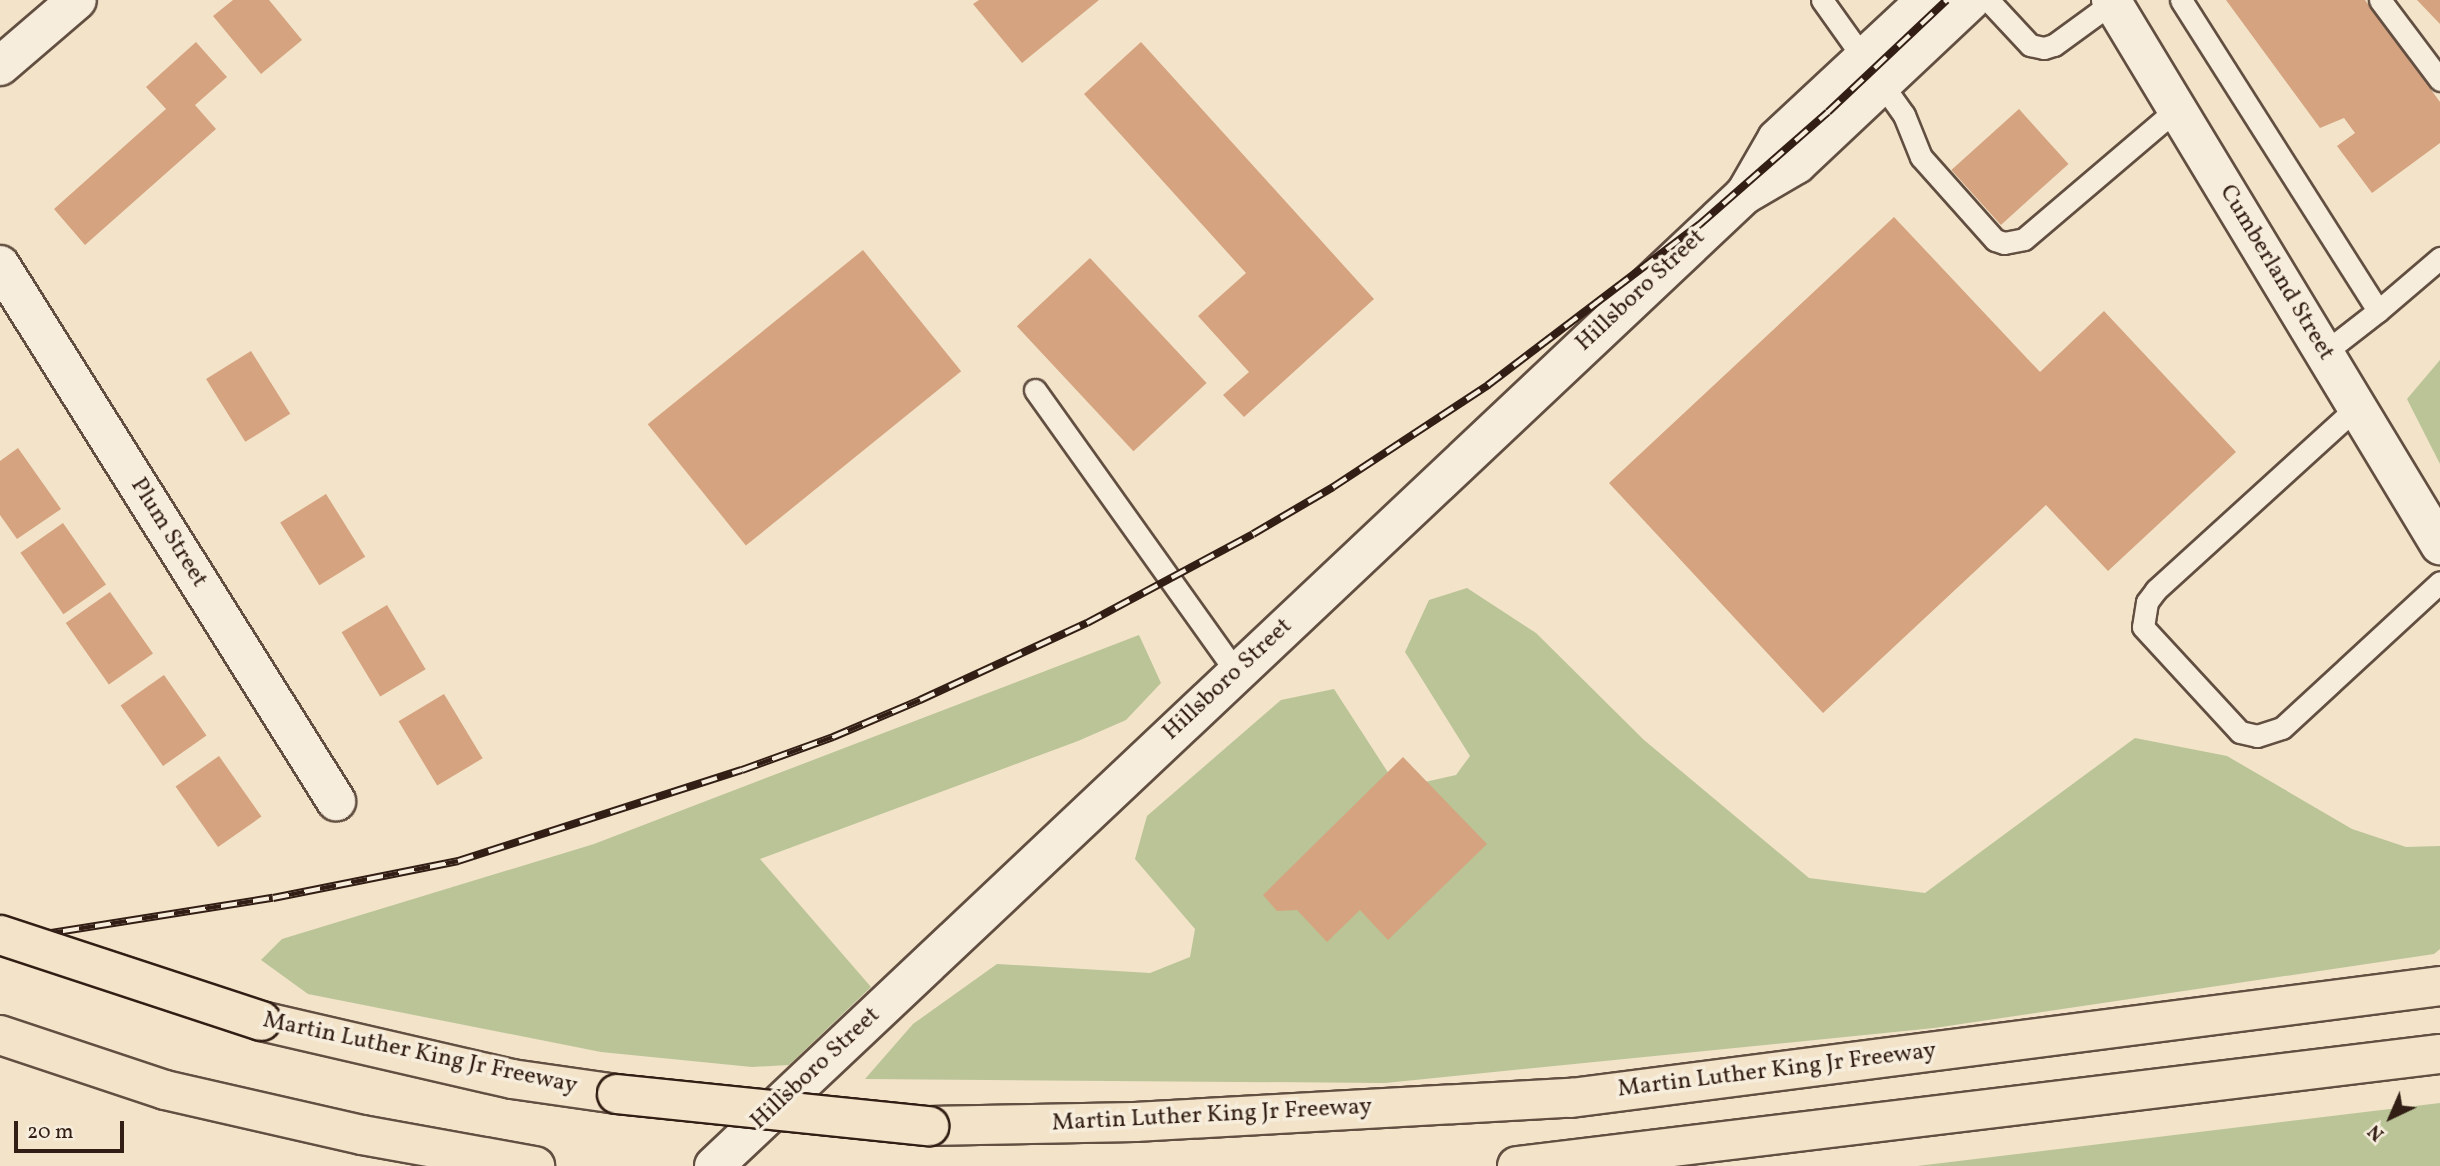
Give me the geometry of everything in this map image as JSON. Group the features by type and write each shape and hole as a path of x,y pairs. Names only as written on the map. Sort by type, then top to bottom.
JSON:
{"highway":[{"name":"Martin Luther King Jr Freeway","path":"0,934 261,1021 512,1079 617,1094 929,1126 1135,1122 1571,1098 2440,986"},
{"path":"0,1035 36,1050 165,1090 362,1135 535,1166"},
{"path":"1517,1166 2440,1054"}],"street":[{"path":"0,65 77,0"},
{"name":"Hillsboro Street","path":"714,1166 1744,195 1797,164 1926,0"},
{"name":"Hillsboro Street","path":"1872,72 1972,0"},
{"name":"Cumberland Street","path":"2112,1 2440,545"},
{"name":"Plum Street","path":"0,265 336,800"}],"lane":[{"path":"1822,0 1904,115 1922,157 1995,240 2004,243 2024,239 2177,109"},
{"path":"1988,0 2030,45 2044,48 2054,45 2112,1"},
{"path":"2181,0 2378,311"},
{"path":"2380,0 2440,80"},
{"path":"2324,353 2440,258"},
{"path":"1035,390 1236,673"},
{"path":"2357,407 2156,590 2147,602 2143,628 2240,732 2257,736 2282,728 2440,582"}],"green space":[{"path":"2440,360 2440,464 2407,399"},
{"path":"1467,588 1536,633 1644,740 1809,878 1925,893 2135,738 2227,756 2352,829 2406,847 2440,846 2440,949 2434,954 1934,1028 1385,1083 865,1079 913,1024 997,964 1150,973 1190,957 1195,929 1135,859 1147,816 1281,700 1334,689 1398,788 1456,775 1470,756 1405,652 1429,600"},
{"path":"1139,635 1161,683 1126,720 1078,741 760,859 871,987 789,1065 752,1067 601,1052 308,994 261,960 282,939 594,844"},
{"path":"2440,1103 2440,1166 1917,1166"}],"building":[{"path":"233,0 269,0 302,40 261,74 213,16"},
{"path":"979,0 1099,0 1022,63 973,4"},
{"path":"2226,0 2365,0 2440,102 2440,143 2372,193 2337,146 2355,133 2344,118 2320,128"},
{"path":"2417,0 2440,0 2440,24"},
{"path":"196,42 227,77 195,105 216,129 85,245 54,209 166,109 146,87"},
{"path":"1141,42 1374,299 1244,417 1223,395 1249,372 1198,316 1246,273 1084,94"},
{"path":"2019,109 2069,164 2001,225 1951,170"},
{"path":"1894,217 2040,372 2104,311 2236,452 2108,571 2046,505 1823,713 1609,483"},
{"path":"863,250 961,371 746,546 648,424"},
{"path":"1090,258 1207,383 1133,451 1017,326"},
{"path":"251,351 290,414 245,442 206,379"},
{"path":"18,448 61,509 17,539 0,515 0,461"},
{"path":"326,494 365,557 319,585 280,523"},
{"path":"63,523 106,584 63,614 20,553"},
{"path":"110,592 153,653 109,684 66,623"},
{"path":"387,605 426,669 380,697 342,632"},
{"path":"164,675 206,736 163,766 121,705"},
{"path":"444,694 483,758 437,786 399,721"},
{"path":"219,756 261,817 218,847 176,786"},
{"path":"1403,757 1487,844 1388,940 1360,910 1327,942 1297,910 1277,911 1263,895"}],"railway":[{"path":"0,941 273,898 458,861 742,770 833,737 1087,623 1253,534 1333,487 1488,385 1699,225 1828,112 1947,0"}]}
